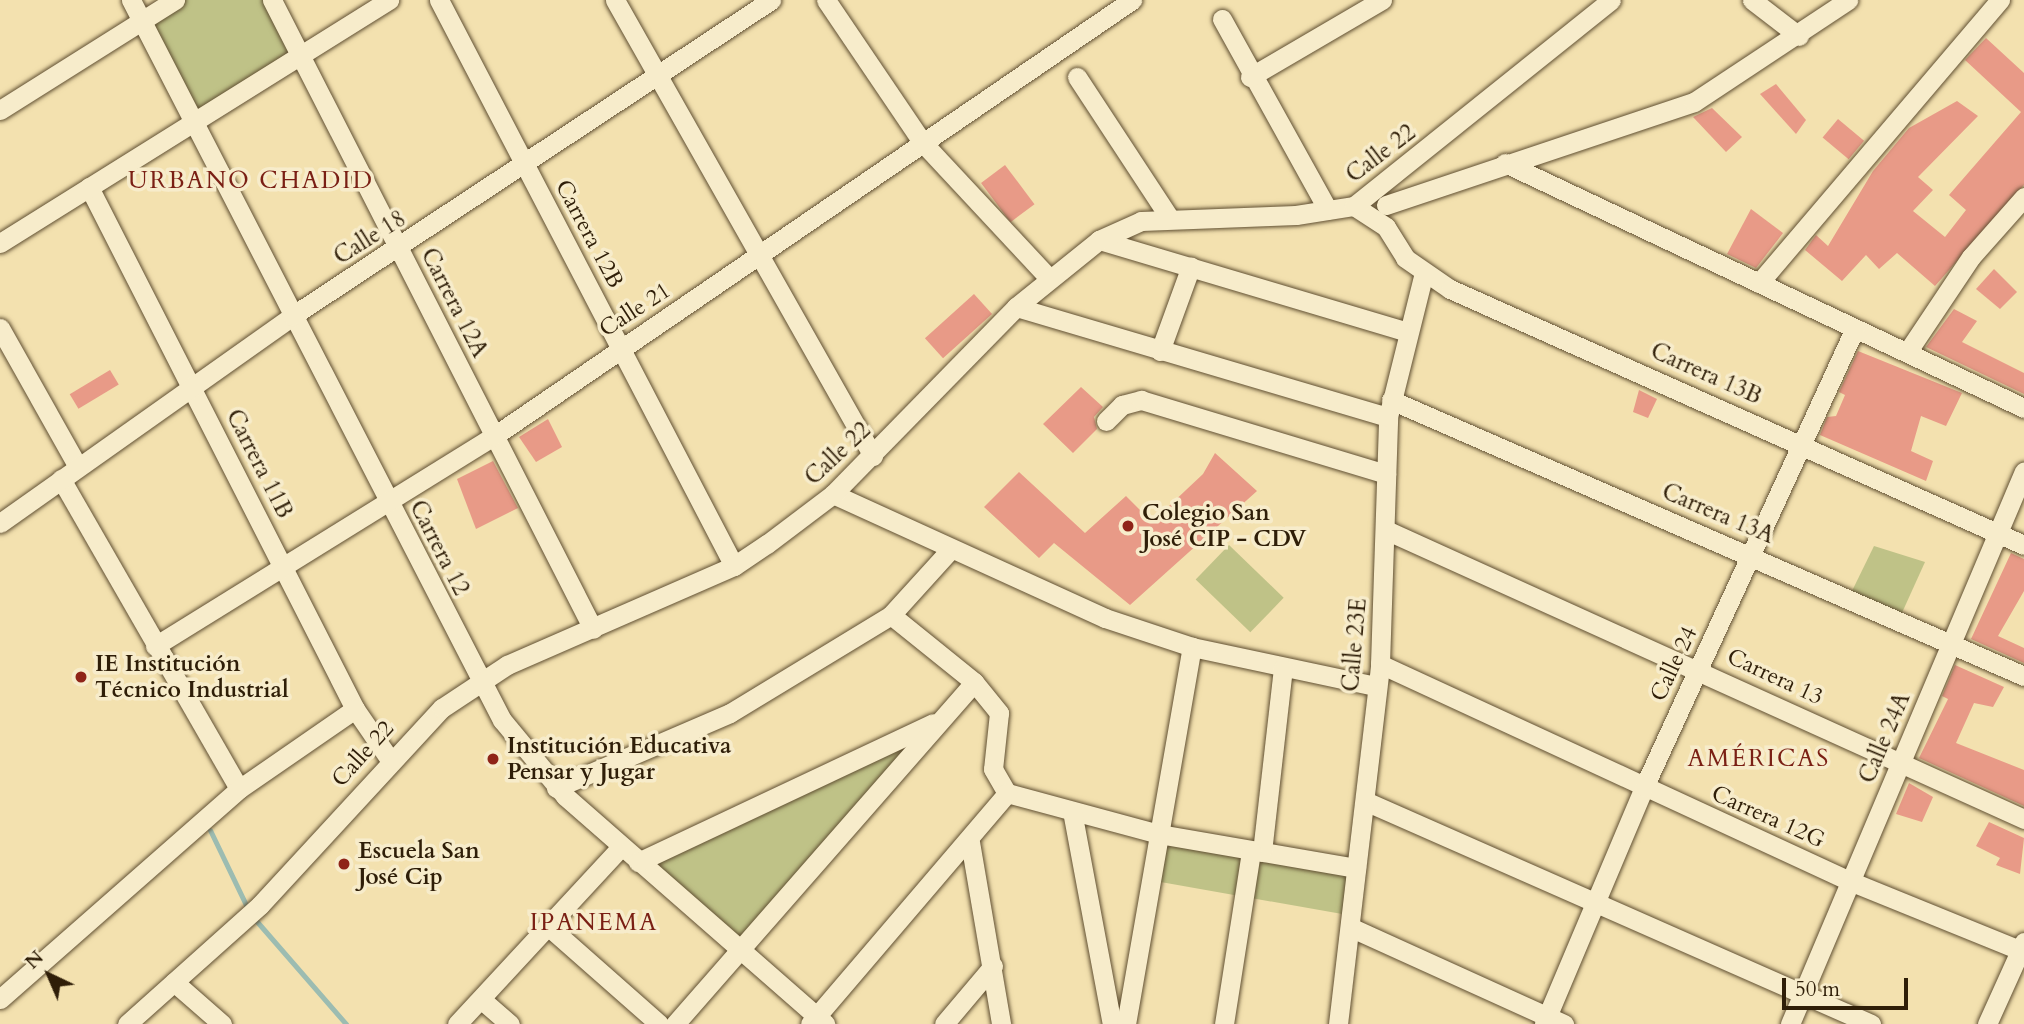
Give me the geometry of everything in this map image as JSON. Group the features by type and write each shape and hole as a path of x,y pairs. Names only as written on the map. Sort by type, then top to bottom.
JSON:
{"street":[{"name":"Carrera 12","path":"131,0 478,681 556,788 620,848 817,1021"},
{"path":"0,110 175,0"},
{"name":"Carrera 12A","path":"272,0 593,629"},
{"path":"0,243 89,187 194,127 389,0"},
{"name":"Carrera 12B","path":"439,0 734,566"},
{"path":"615,0 873,456"},
{"name":"Calle 18","path":"0,523 292,316 526,167 771,0"},
{"path":"826,0 923,143 1049,278"},
{"name":"Calle 21","path":"155,646 285,569 495,436 620,348 761,258 1132,0"},
{"path":"1250,77 1382,0"},
{"name":"Calle 22","path":"127,1024 260,905 390,760 478,681 734,566 833,494 1016,307 1099,240 1122,227 1169,217 1328,211 1354,205 1416,159 1611,0"},
{"path":"1752,0 1800,36"},
{"path":"1386,205 1694,102 1800,36 1848,0"},
{"path":"1759,283 2000,0"},
{"path":"1222,19 1250,77 1328,211"},
{"path":"1077,77 1169,217"},
{"path":"1416,159 1418,176 1432,190"},
{"path":"1505,163 2024,408"},
{"path":"1384,184 1385,227"},
{"name":"Carrera 11B","path":"89,187 193,386 355,709 390,760"},
{"path":"1908,351 1972,257 2024,197"},
{"name":"Carrera 13B","path":"1354,205 1385,227 1424,273 2024,545"},
{"path":"1099,240 1407,332"},
{"path":"1160,351 1191,266"},
{"name":"Calle 23E","path":"1338,1024 1352,928 1356,868 1380,664 1388,531 1386,474 1389,408 1424,273"},
{"path":"1016,307 1160,351 1389,408"},
{"path":"0,328 78,467"},
{"name":"Calle 24","path":"1552,1022 1594,900 1855,328"},
{"path":"1106,421 1122,405 1141,400 1386,474"},
{"name":"Carrera 13A","path":"1389,408 1751,555 2024,676"},
{"name":"Calle 24A","path":"1790,1024 2024,471"},
{"path":"61,479 239,789"},
{"path":"833,494 950,550 1105,618 1192,647 1376,686"},
{"name":"Carrera 13","path":"1388,531 1700,669 2024,819"},
{"path":"556,788 730,713 891,615 950,550"},
{"path":"891,615 974,682 999,713 993,769 1007,793 1159,834 1356,868"},
{"path":"1126,1024 1192,647"},
{"name":"Carrera 12G","path":"1380,664 1852,882 2023,948"},
{"path":"1224,1024 1256,851 1283,668"},
{"path":"675,1024 974,682"},
{"path":"0,999 239,789 355,709"},
{"path":"638,862 940,719"},
{"path":"817,1021 970,842 1007,793"},
{"path":"1365,801 1871,1024"},
{"path":"1072,811 1112,1024"},
{"path":"970,842 1001,1024"},
{"path":"457,1024 620,848"},
{"path":"548,926 659,1024"},
{"path":"1352,928 1552,1022"},
{"path":"1987,1024 2023,948"},
{"path":"944,1024 993,966"},
{"path":"174,982 222,1024"},
{"path":"482,1000 510,1024"}],"green space":[{"path":"175,0 272,0 302,58 194,127 143,21"},
{"path":"1229,545 1284,598 1250,632 1196,580"},
{"path":"1874,546 1925,562 1901,615 1852,591"},
{"path":"940,719 739,950 638,862"},
{"path":"1159,834 1356,869 1348,915 1151,880"}],"building":[{"path":"1986,38 2024,73 2024,185 1935,286 1897,253 1879,269 1866,255 1842,281 1805,250 1816,235 1828,246 1873,171 1909,128 1957,101 1978,116 1918,177 1933,190 1913,211 1945,237 1966,210 1949,195 2021,112 1965,60"},
{"path":"1776,84 1806,120 1796,134 1760,94"},
{"path":"1712,108 1742,137 1726,152 1693,117"},
{"path":"1838,119 1864,141 1849,159 1823,137"},
{"path":"1005,165 1034,204 1011,222 981,183"},
{"path":"1751,209 1783,233 1756,268 1727,254"},
{"path":"1994,269 2017,292 2000,309 1976,289"},
{"path":"974,294 992,314 943,358 925,338"},
{"path":"1954,309 1977,321 1962,342 2024,373 2024,394 1926,347"},
{"path":"1858,351 1962,393 1946,426 1921,416 1911,451 1933,461 1926,481 1820,435 1827,417 1836,416 1845,395 1839,392"},
{"path":"110,370 119,385 78,409 70,394"},
{"path":"1081,387 1103,407 1094,417 1097,429 1073,453 1043,424"},
{"path":"1639,390 1657,399 1648,418 1633,412"},
{"path":"548,419 562,447 536,462 519,437"},
{"path":"1215,453 1257,491 1130,605 1054,543 1039,558 984,507 1019,472 1085,533 1126,496 1152,522 1203,474"},
{"path":"493,461 518,508 476,529 457,479"},
{"path":"2011,553 2024,559 2024,591 1998,636 2024,648 2024,663 1971,639"},
{"path":"1955,665 2004,687 1993,707 1974,703 1956,743 2024,770 2024,806 1919,758 1948,699 1942,696"},
{"path":"1909,783 1933,797 1922,822 1896,814"},
{"path":"1989,822 2024,838 2020,874 1996,865 2000,858 1976,846"}],"waterway":[{"path":"210,830 248,909"},
{"path":"253,917 346,1024"}],"place":[{"name":"Colegio San José CIP - CDV","path":"1128,526"},
{"name":"IE Institución Técnico Industrial","path":"81,677"},
{"name":"Institución Educativa Pensar y Jugar","path":"493,759"},
{"name":"Escuela San José Cip","path":"344,864"}],"district":[{"name":"URBANO CHADID","path":"251,181"},
{"name":"AMÉRICAS","path":"1759,759"},
{"name":"IPANEMA","path":"594,923"}]}
